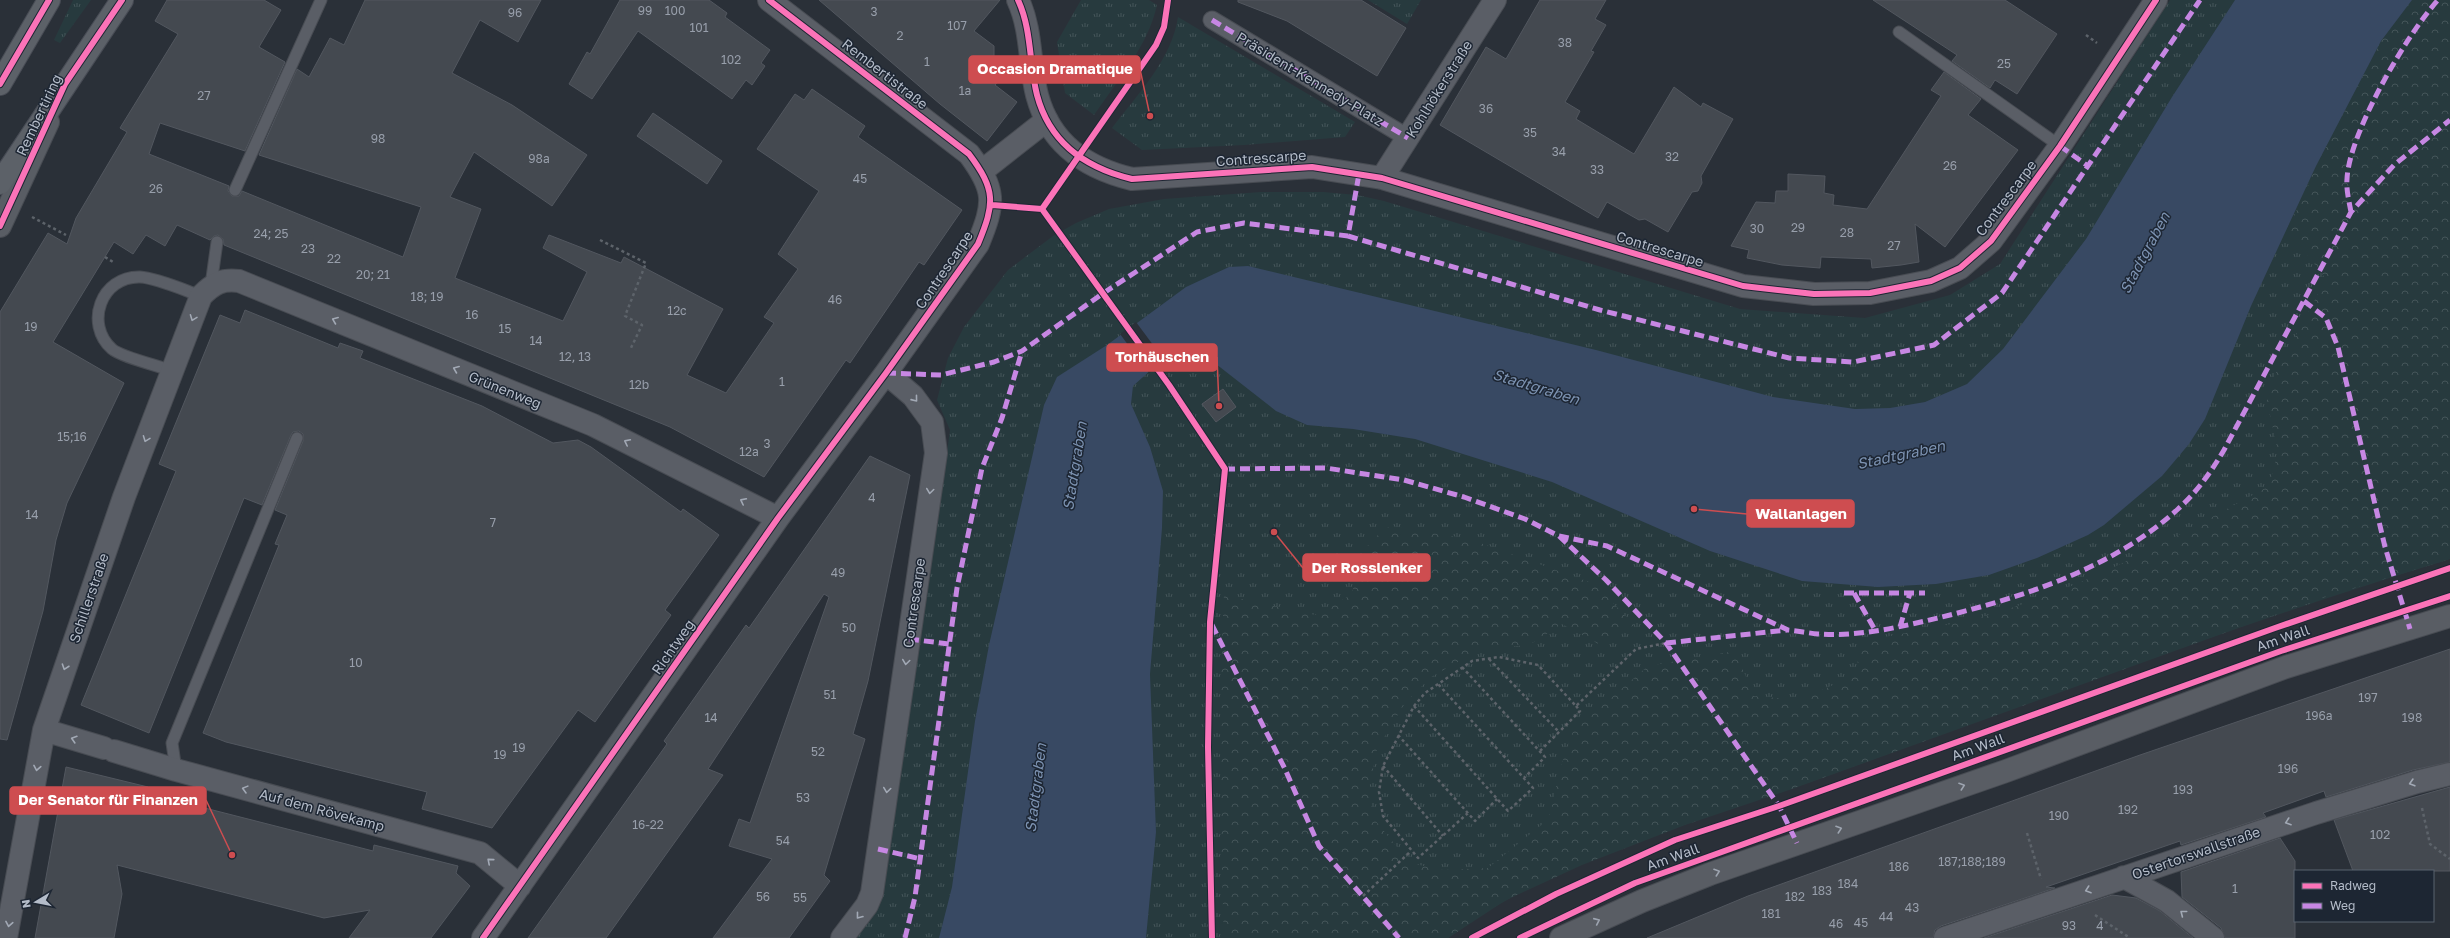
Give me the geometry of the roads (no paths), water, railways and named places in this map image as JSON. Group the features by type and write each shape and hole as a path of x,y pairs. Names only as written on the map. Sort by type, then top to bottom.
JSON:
{"main road":[{"path":"0,84 49,0"},
{"name":"Rembertiring","path":"0,183 122,0"},
{"name":"Rembertiring","path":"0,226 11,206 65,84"},
{"name":"Am Wall","path":"1561,938 1642,901 1710,874 2006,771 2286,667 2450,616"}],"street":[{"name":"Contrescarpe","path":"1018,0 1029,38 1037,96 1047,120 1068,148 1088,164 1108,174 1132,179 1312,167 1382,178 1743,286 1814,294 1870,293 1931,281 1960,268 1992,241 2060,146 2156,0"},
{"name":"Kohlhökerstraße","path":"1382,178 1495,0"},
{"name":"Rembertistraße","path":"774,1 969,154 982,171"},
{"name":"Präsident-Kennedy-Platz","path":"1212,20 1408,138"},
{"path":"982,171 1047,120"},
{"name":"Contrescarpe","path":"842,938 867,906 872,893 936,453 932,422 913,396 886,373 978,244 992,205 989,187 982,171"},
{"name":"Grünenweg","path":"212,287 239,281 593,425 778,518"},
{"name":"Schillerstraße","path":"6,938 44,730 124,497 172,371 212,287"},
{"name":"Richtweg","path":"483,938 778,518 886,373"},
{"name":"Auf dem Rövekamp","path":"44,730 176,770 480,852 520,886"},
{"name":"Ostertorswallstraße","path":"1945,938 2316,813 2417,782 2450,774"},
{"path":"2124,877 2167,901 2213,938"}],"lane":[{"path":"235,190 321,0"},
{"path":"1899,32 2060,146"},
{"path":"172,371 114,351 101,335 98,322 98,309 110,288 119,282 131,278 142,277 212,287 217,242"},
{"path":"176,770 172,743 297,438"}],"water":[{"name":"Stadtgraben","path":"2235,0 2412,0 2381,41 2316,166 2251,306 2205,419 2189,444 2162,476 2104,525 2088,535 2037,558 1989,575 1936,584 1878,587 1802,581 1710,551 1552,482 1415,439 1353,429 1307,425 1276,411 1216,364 1191,353 1178,352 1163,359 1133,386 1131,404 1150,447 1163,491 1162,528 1150,674 1156,832 1146,938 939,938 952,887 975,721 989,645 1044,405 1057,377 1107,345 1186,287 1229,267 1248,266 1596,350 1773,397 1855,409 1890,408 1925,402 1967,384 2003,349 2086,239 2172,97"}],"place":[{"name":"Occasion Dramatique","path":"1150,116"},
{"name":"Torhäuschen","path":"1219,406"},
{"name":"Wallanlagen","path":"1694,509"},
{"name":"Der Rosslenker","path":"1274,532"},
{"name":"Der Senator für Finanzen","path":"232,855"}]}
